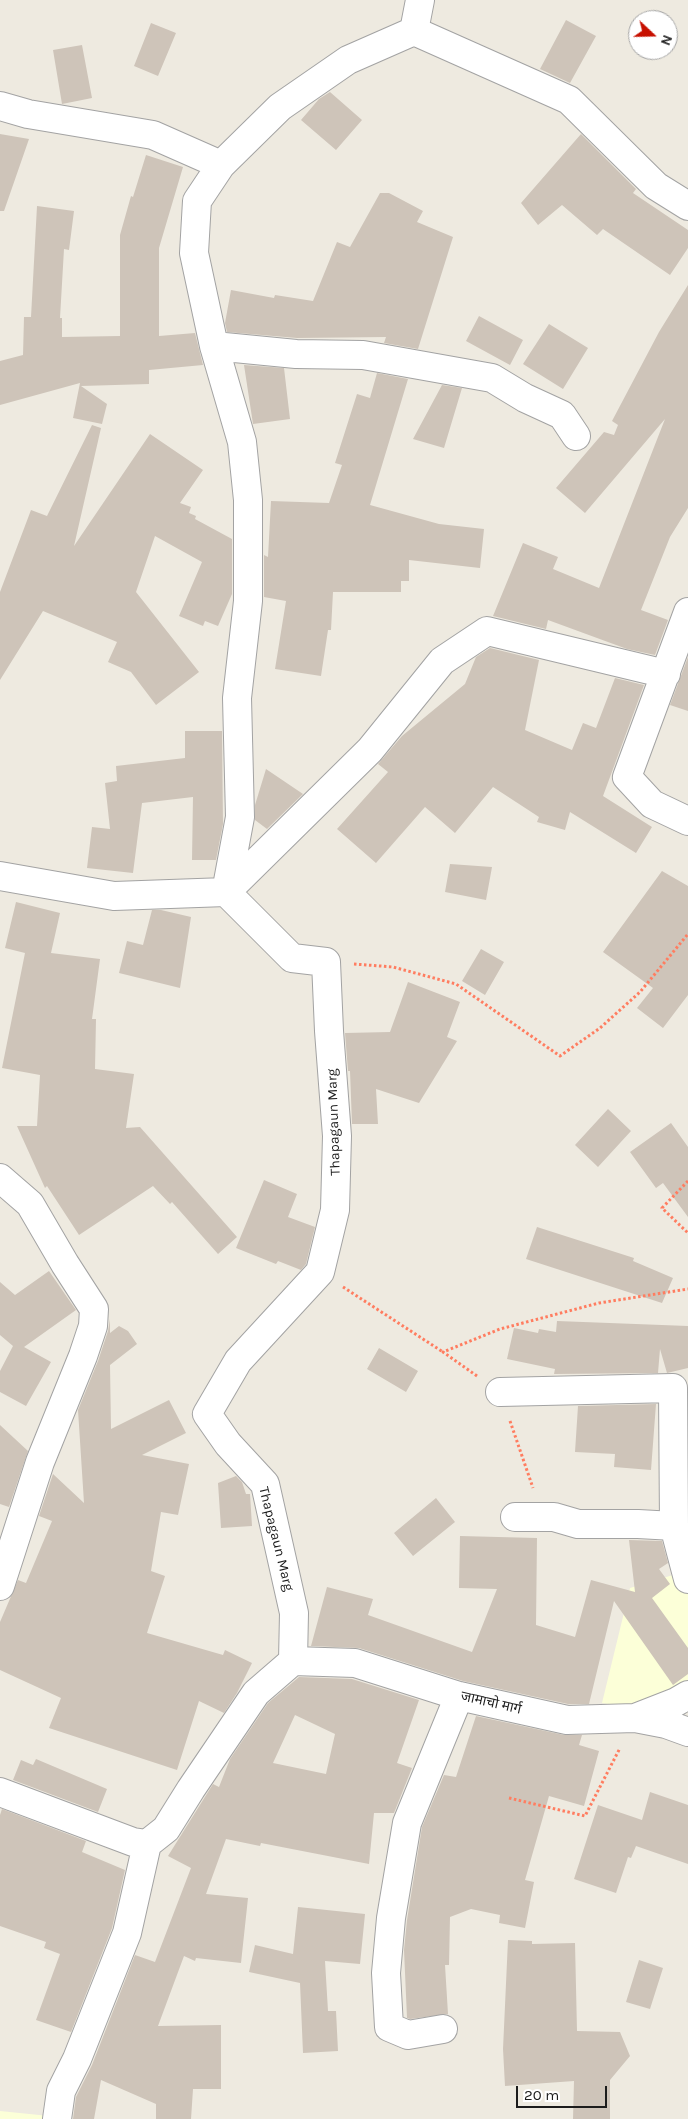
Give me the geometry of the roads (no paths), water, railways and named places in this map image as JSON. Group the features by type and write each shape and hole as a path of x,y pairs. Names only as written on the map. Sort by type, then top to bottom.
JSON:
{"street":[{"path":"414,31 420,0"},
{"path":"226,892 240,817 237,698 248,601 248,500 242,442 214,346 194,253 197,201 221,165 280,107 348,60 414,31 569,100 656,186 688,206"},
{"path":"0,106 28,114 153,135 221,165"},
{"path":"214,346 296,354 363,355 492,378 525,398 562,415 576,436"},
{"path":"688,612 627,777 652,804 688,821"},
{"path":"0,876 114,896 226,892 370,750 442,661 488,631 666,674"},
{"name":"Thapagaun Marg","path":"226,892 292,958 326,962 337,1136 335,1210 320,1272 238,1361 207,1414 228,1444 265,1484 294,1613 294,1661"},
{"path":"0,1178 30,1204 64,1264 94,1309 93,1326 40,1462 0,1586"},
{"path":"500,1392 672,1388 674,1526 688,1579"},
{"path":"515,1517 554,1517 578,1524 674,1526"},
{"path":"57,2119 62,2091 78,2059 127,1932 147,1844 166,1829 256,1693 294,1661"},
{"name":"जामाचो मार्ग","path":"294,1661 354,1663 459,1696 567,1720 635,1718 676,1702 688,1694"},
{"path":"443,2029 408,2035 389,2027 386,1973 391,1918 407,1823 459,1696"},
{"path":"635,1718 666,1724 688,1732"},
{"path":"0,1792 133,1842 147,1844"}]}
